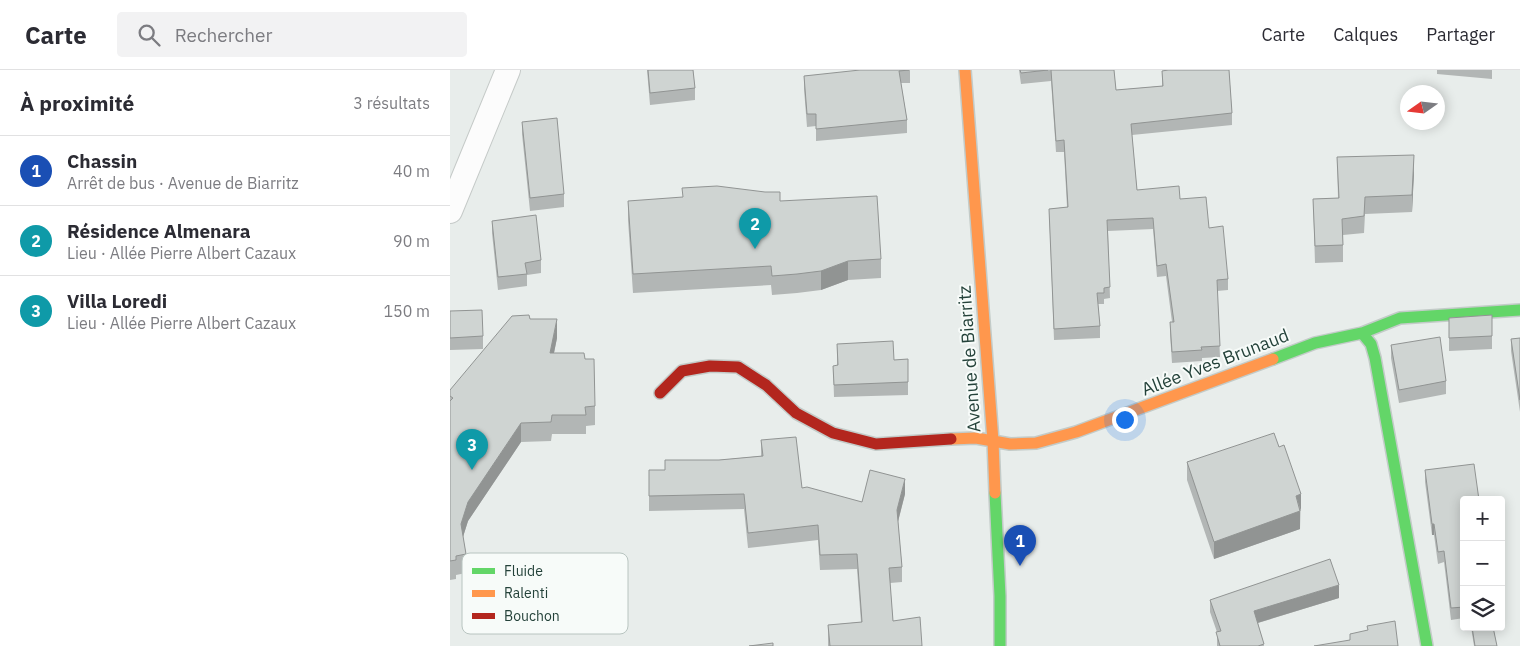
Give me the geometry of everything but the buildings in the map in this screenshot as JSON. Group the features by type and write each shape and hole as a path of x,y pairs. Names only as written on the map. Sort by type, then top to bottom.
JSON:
{"street":[{"path":"452,202 508,70"},
{"name":"Avenue de Biarritz","path":"966,70 993,441 1000,596 1000,646"},
{"name":"Allée Yves Brunaud","path":"660,392 682,371 710,366 738,367 766,385 796,413 833,433 876,444 976,438 1010,444 1036,443 1076,432 1315,343 1362,333 1400,318 1520,310"},
{"path":"1362,333 1371,344 1375,358 1427,646"}],"traffic: fast":[{"path":"1273,359 1315,343 1362,333 1400,318 1520,310"},
{"path":"1362,333 1371,344 1375,358 1427,646"},
{"path":"995,493 1000,596 1000,646"}],"traffic: slow":[{"path":"965,70 993,441 995,493"},
{"path":"951,439 976,438 1010,444 1036,443 1076,432 1273,359"}],"traffic: jam":[{"path":"660,393 682,371 710,366 738,367 766,385 796,413 833,433 876,444 951,439"}],"place":[{"name":"Résidence Almenara","path":"755,249"},
{"name":"Villa Loredi","path":"472,470"},
{"name":"Chassin","path":"1020,566"}]}
